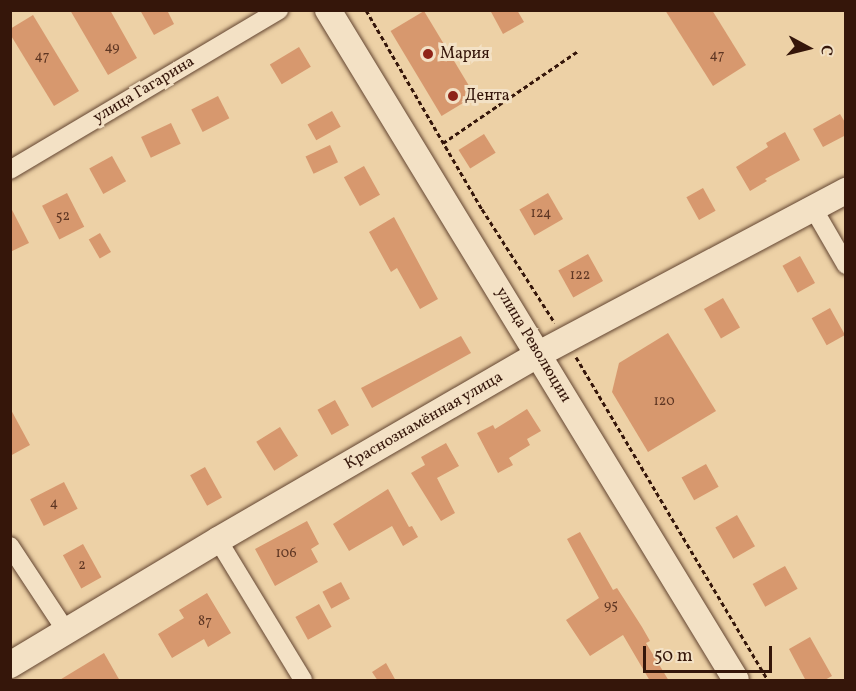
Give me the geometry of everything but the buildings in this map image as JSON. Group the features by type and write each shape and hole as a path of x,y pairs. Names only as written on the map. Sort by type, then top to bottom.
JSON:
{"street":[{"name":"улица Гагарина","path":"10,170 279,10"},
{"name":"улица Революции","path":"328,10 736,681"},
{"name":"Краснознамённая улица","path":"10,665 218,540 539,354 846,191"},
{"path":"813,208 846,265"},
{"path":"218,540 303,681"},
{"path":"10,546 66,631"}],"path":[{"path":"443,144 578,51"}],"place":[{"name":"Мария","path":"428,54"},
{"name":"Дента","path":"453,96"}]}
